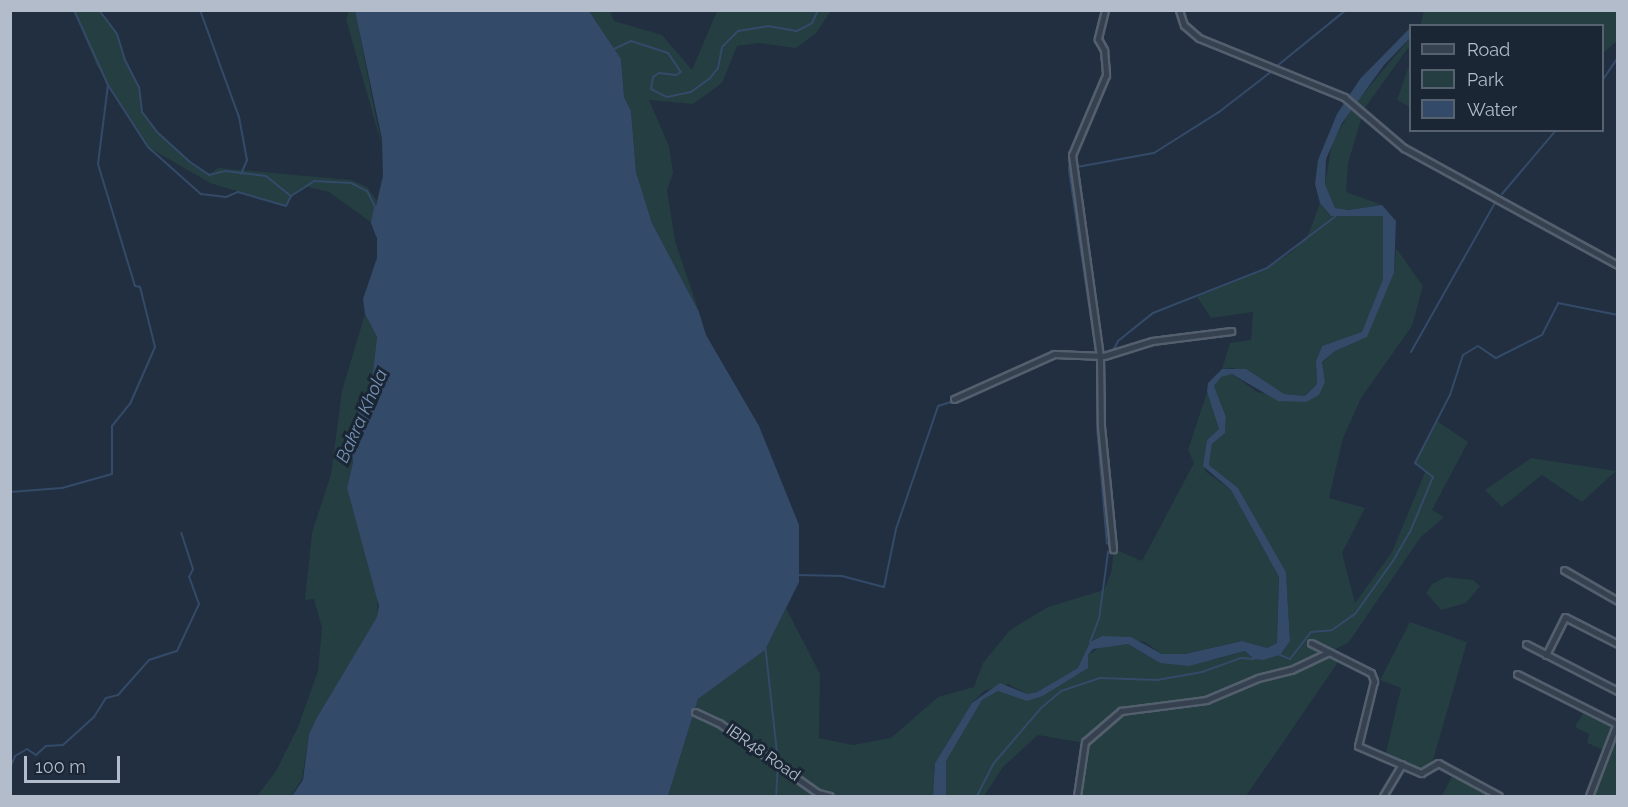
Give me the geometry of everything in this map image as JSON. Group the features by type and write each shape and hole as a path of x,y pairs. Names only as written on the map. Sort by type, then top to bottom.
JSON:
{"street":[{"path":"1105,10 1098,39 1104,50 1106,75 1072,155 1100,356 1101,426 1113,549"},
{"path":"1179,10 1184,25 1199,38 1344,97 1358,106 1404,148 1617,266"},
{"path":"954,399 1049,356 1100,356 1152,341 1231,331"},
{"path":"1564,570 1617,601"},
{"path":"1546,655 1565,617 1617,644"},
{"path":"1311,643 1371,674 1374,681 1358,746 1421,773 1438,763 1499,796"},
{"path":"1526,644 1617,691"},
{"path":"1077,796 1085,742 1121,711 1206,700 1258,678 1291,670 1329,652"},
{"path":"1517,674 1617,723 1589,796"},
{"name":"IBR48 Road","path":"695,712 719,723 818,793 830,796"},
{"path":"1610,740 1617,744"},
{"path":"1383,796 1402,764"}],"green space":[{"path":"74,11 99,11 105,18 117,34 125,60 139,87 142,112 157,132 203,172 209,175 218,168 351,180 367,187 377,201 372,223 329,192 304,186 291,196 286,206 210,183 148,147 96,64"},
{"path":"349,11 355,11 382,147 346,19"},
{"path":"589,11 610,11 614,21 662,35 692,70 717,11 831,11 816,33 796,48 759,43 737,46 722,83 693,104 649,100 669,146 673,173 667,190 675,241 699,312 652,223 636,172 631,111 624,97 621,59"},
{"path":"1424,11 1617,11 1617,41 1604,52 1604,24 1421,24"},
{"path":"1409,39 1409,50 1408,48 1364,109 1348,163 1346,192 1382,205 1349,210 1335,208 1325,184 1332,143 1353,106"},
{"path":"1409,66 1409,106 1397,100"},
{"path":"1320,203 1331,216 1383,215 1383,279 1362,333 1322,346 1316,361 1317,384 1305,396 1284,394 1234,368 1222,369 1230,343 1251,340 1253,312 1211,318 1197,297 1267,268 1293,251 1309,233"},
{"path":"1396,248 1423,286 1412,326 1361,398 1343,438 1329,498 1365,508 1342,553 1355,603 1392,552 1426,470 1415,463 1437,421 1468,442 1432,510 1444,517 1420,538 1349,642 1330,652 1341,658 1246,796 1077,796 1084,743 1038,735 1003,767 984,796 946,796 945,762 982,700 998,691 1027,700 1043,696 1087,668 1088,655 1103,645 1128,644 1160,663 1217,659 1245,651 1254,659 1263,660 1280,655 1290,641 1286,572 1238,488 1209,465 1212,444 1225,433 1226,417 1214,386 1221,377 1232,374 1257,392 1306,402 1325,382 1322,363 1335,351 1367,336 1394,273"},
{"path":"365,314 377,337 372,380 347,438 353,462 347,488 377,595 378,616 316,719 309,734 302,779 291,796 257,796 276,771 298,727 318,671 322,628 314,599 305,600 312,533 331,474 342,391"},
{"path":"1207,392 1219,429 1207,440 1205,471 1231,490 1279,577 1277,643 1267,648 1242,641 1185,654 1162,654 1145,642 1102,636 1090,642 1079,668 1037,692 1027,694 1008,684 984,691 972,703 935,763 933,796 668,796 698,699 765,650 786,608 820,674 819,738 853,745 891,738 938,697 974,687 983,663 1010,630 1048,607 1104,590 1111,573 1114,549 1142,561 1194,463 1188,450"},
{"path":"1531,458 1616,471 1582,502 1542,475 1502,507 1485,490"},
{"path":"1446,577 1473,580 1480,586 1466,603 1441,610 1426,593 1432,584"},
{"path":"1410,622 1467,642 1431,767 1421,773 1385,757 1401,688 1380,680"},
{"path":"1586,708 1617,722 1617,796 1589,796 1606,751 1587,743 1589,734 1575,727"},
{"path":"1454,772 1499,796 1442,796"}],"water":[{"name":"Bakra Khola","path":"355,11 589,11 621,59 624,97 631,111 636,172 652,223 699,312 706,335 759,426 799,525 799,582 765,650 698,699 668,796 292,796 303,780 309,734 377,617 379,606 347,488 353,462 347,438 372,380 377,337 365,314 363,299 377,258 377,234 372,223 383,176 382,139"},
{"path":"1409,29 1409,39 1384,65 1342,123 1326,159 1325,184 1335,208 1349,210 1382,205 1396,221 1394,273 1367,337 1335,351 1322,362 1325,382 1319,395 1306,402 1278,401 1232,374 1221,377 1214,386 1226,417 1225,433 1212,444 1209,465 1238,488 1286,572 1290,641 1280,655 1263,660 1254,659 1245,651 1189,666 1160,663 1128,644 1093,649 1088,655 1088,668 1043,696 1027,701 998,691 982,700 946,761 946,796 933,796 935,763 972,703 1000,683 1027,694 1037,692 1078,668 1090,642 1102,636 1131,637 1162,654 1185,654 1242,641 1267,648 1277,643 1279,577 1231,490 1203,466 1207,440 1219,429 1207,392 1208,383 1222,369 1246,369 1284,394 1305,396 1317,384 1316,361 1322,346 1362,332 1383,279 1383,216 1331,216 1320,203 1315,184 1318,160 1337,114 1360,79"}],"waterway":[{"path":"10,492 62,488 112,474 112,426 130,404 155,347 140,287 135,286 98,164 108,85 74,10"},
{"path":"99,10 117,34 125,60 139,87 142,112 157,132 190,162 209,175 225,171 266,176 291,196 314,181 351,183 367,191 375,207 372,223 377,236"},
{"path":"200,10 239,117 247,160 241,174"},
{"path":"614,49 631,41 668,53 681,72 676,75 659,73 653,77 651,89 667,97 691,92 710,78 718,68 722,47 738,31 768,26 797,31 812,23 818,10"},
{"path":"1102,10 1094,40 1101,52 1103,76"},
{"path":"1277,66 1346,10"},
{"path":"1604,78 1618,57"},
{"path":"1077,167 1154,153 1219,112 1272,71"},
{"path":"108,85 148,147 201,194 226,197 238,192 286,206 291,196"},
{"path":"1502,194 1554,132"},
{"path":"1070,153 1069,170 1096,352"},
{"path":"1411,352 1496,201"},
{"path":"1105,353 1114,349 1118,341 1153,313 1267,268 1336,216"},
{"path":"1280,655 1290,659 1311,632 1332,630 1355,614 1393,561 1410,532 1433,477 1415,463 1450,395 1463,355 1478,346 1496,358 1542,335 1558,303 1618,315"},
{"path":"1097,357 1097,427 1107,544"},
{"path":"1011,376 1041,363"},
{"path":"799,575 842,576 884,587 896,529 938,406 954,401"},
{"path":"10,768 15,756 27,749 36,755 46,746 63,745 94,717 106,698 118,695 149,660 177,651 199,604 189,577 193,569 181,533"},
{"path":"1090,642 1099,619 1108,552"},
{"path":"765,644 778,762 776,796"},
{"path":"977,796 994,763 1041,708 1061,691 1100,678 1157,680 1202,672 1241,658 1254,659"}]}
